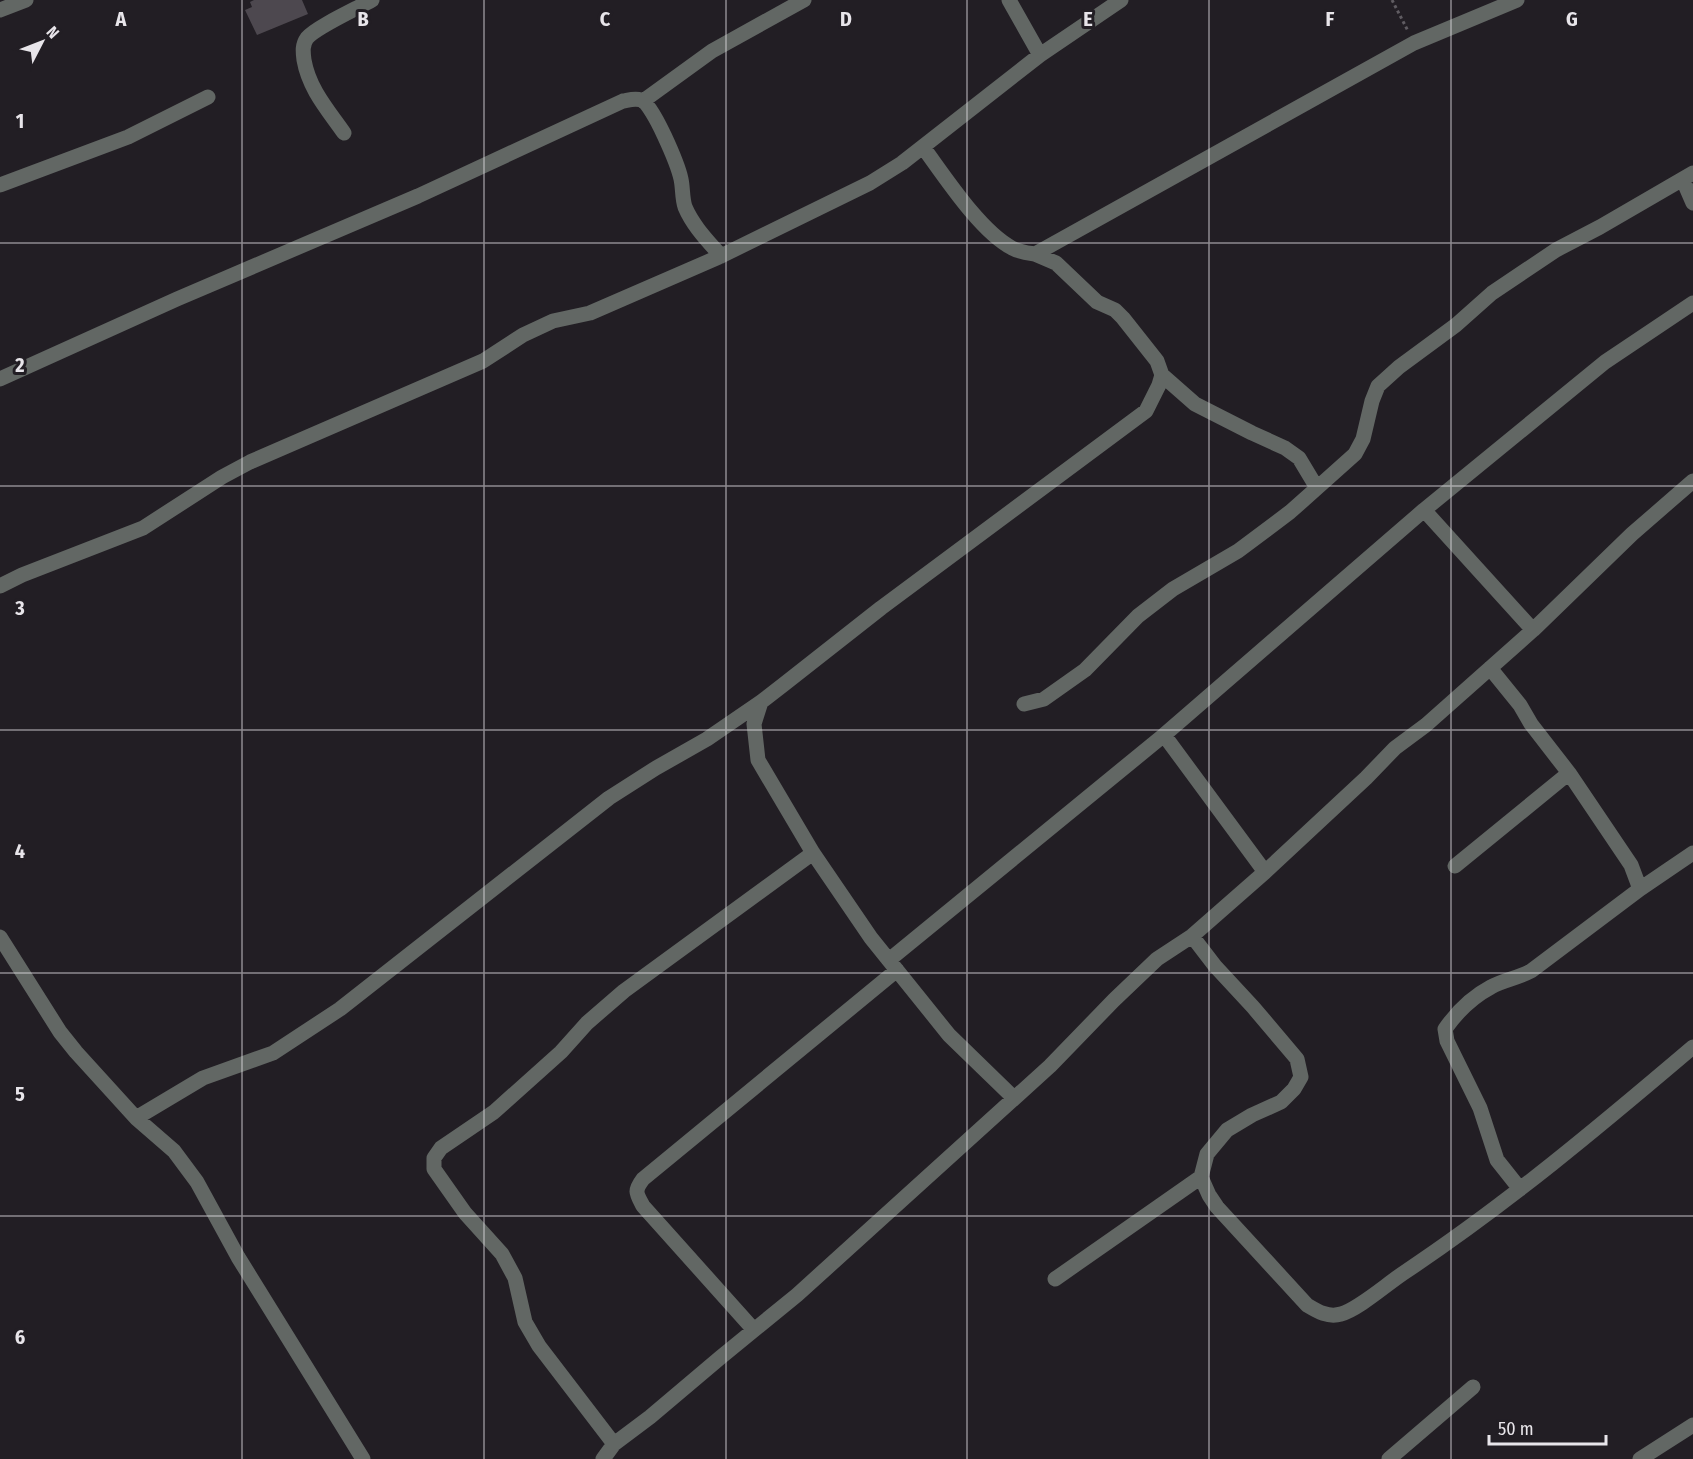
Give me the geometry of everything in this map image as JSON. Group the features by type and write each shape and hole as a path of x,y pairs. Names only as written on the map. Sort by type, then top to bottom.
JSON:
{"street":[{"path":"0,10 26,0"},
{"path":"344,133 317,96 307,75 302,49 307,38 319,29 372,0"},
{"path":"0,379 177,299 418,196 622,101 643,100 712,51 804,0"},
{"path":"1009,0 1040,55"},
{"path":"0,586 22,575 143,528 222,477 250,462 483,361 523,335 553,321 590,313 721,256 870,183 902,163 1040,55 1121,0"},
{"path":"1035,255 1414,43 1517,0"},
{"path":"0,185 128,137 208,97"},
{"path":"643,100 650,108 675,161 681,179 685,205 695,224 721,256"},
{"path":"922,147 974,214 998,238 1014,249 1056,263 1096,302 1115,310 1123,318 1157,361 1162,375 1195,404 1285,448 1299,458 1317,488"},
{"path":"1024,704 1044,699 1085,670 1138,616 1173,589 1238,551 1290,513 1355,454 1363,439 1371,401 1378,386 1399,367 1456,325 1492,293 1556,249 1688,177 1693,203"},
{"path":"754,1330 643,1206 636,1194 637,1187 643,1179 1424,510 1605,362 1693,303"},
{"path":"136,1118 203,1078 273,1053 340,1009 609,798 707,739 761,702 881,608 1146,411 1160,385 1162,375"},
{"path":"603,1459 614,1444 797,1295 1050,1066 1113,1000 1157,959 1192,936 1265,872 1395,748 1426,725 1533,630 1632,534 1693,481"},
{"path":"1424,510 1533,630"},
{"path":"1490,668 1569,773 1631,865 1640,889"},
{"path":"761,702 754,724 758,760 813,853 871,938 950,1035 1014,1098"},
{"path":"1164,735 1265,872"},
{"path":"1455,866 1569,773"},
{"path":"614,1444 539,1346 525,1322 515,1278 502,1254 465,1213 434,1169 434,1158 441,1148 494,1112 624,991 813,853"},
{"path":"1520,1189 1497,1160 1473,1093 1447,1041 1446,1029 1458,1011 1490,987 1531,971 1640,889 1693,853"},
{"path":"1192,936 1215,966 1297,1059 1301,1077 1294,1089 1281,1102 1252,1115 1227,1130 1207,1154 1201,1177 1217,1207 1307,1305 1323,1314 1339,1315 1355,1308 1459,1236 1610,1118 1693,1047"},
{"path":"0,937 60,1032 136,1118 174,1151 197,1182 238,1257 363,1459"},
{"path":"1055,1279 1201,1177"},
{"path":"1389,1459 1473,1387"},
{"path":"1640,1459 1693,1425"}],"path":[{"path":"1392,0 1414,43"}],"building":[{"path":"254,0 302,0 308,14 257,35 245,10 252,7 250,2"}]}
